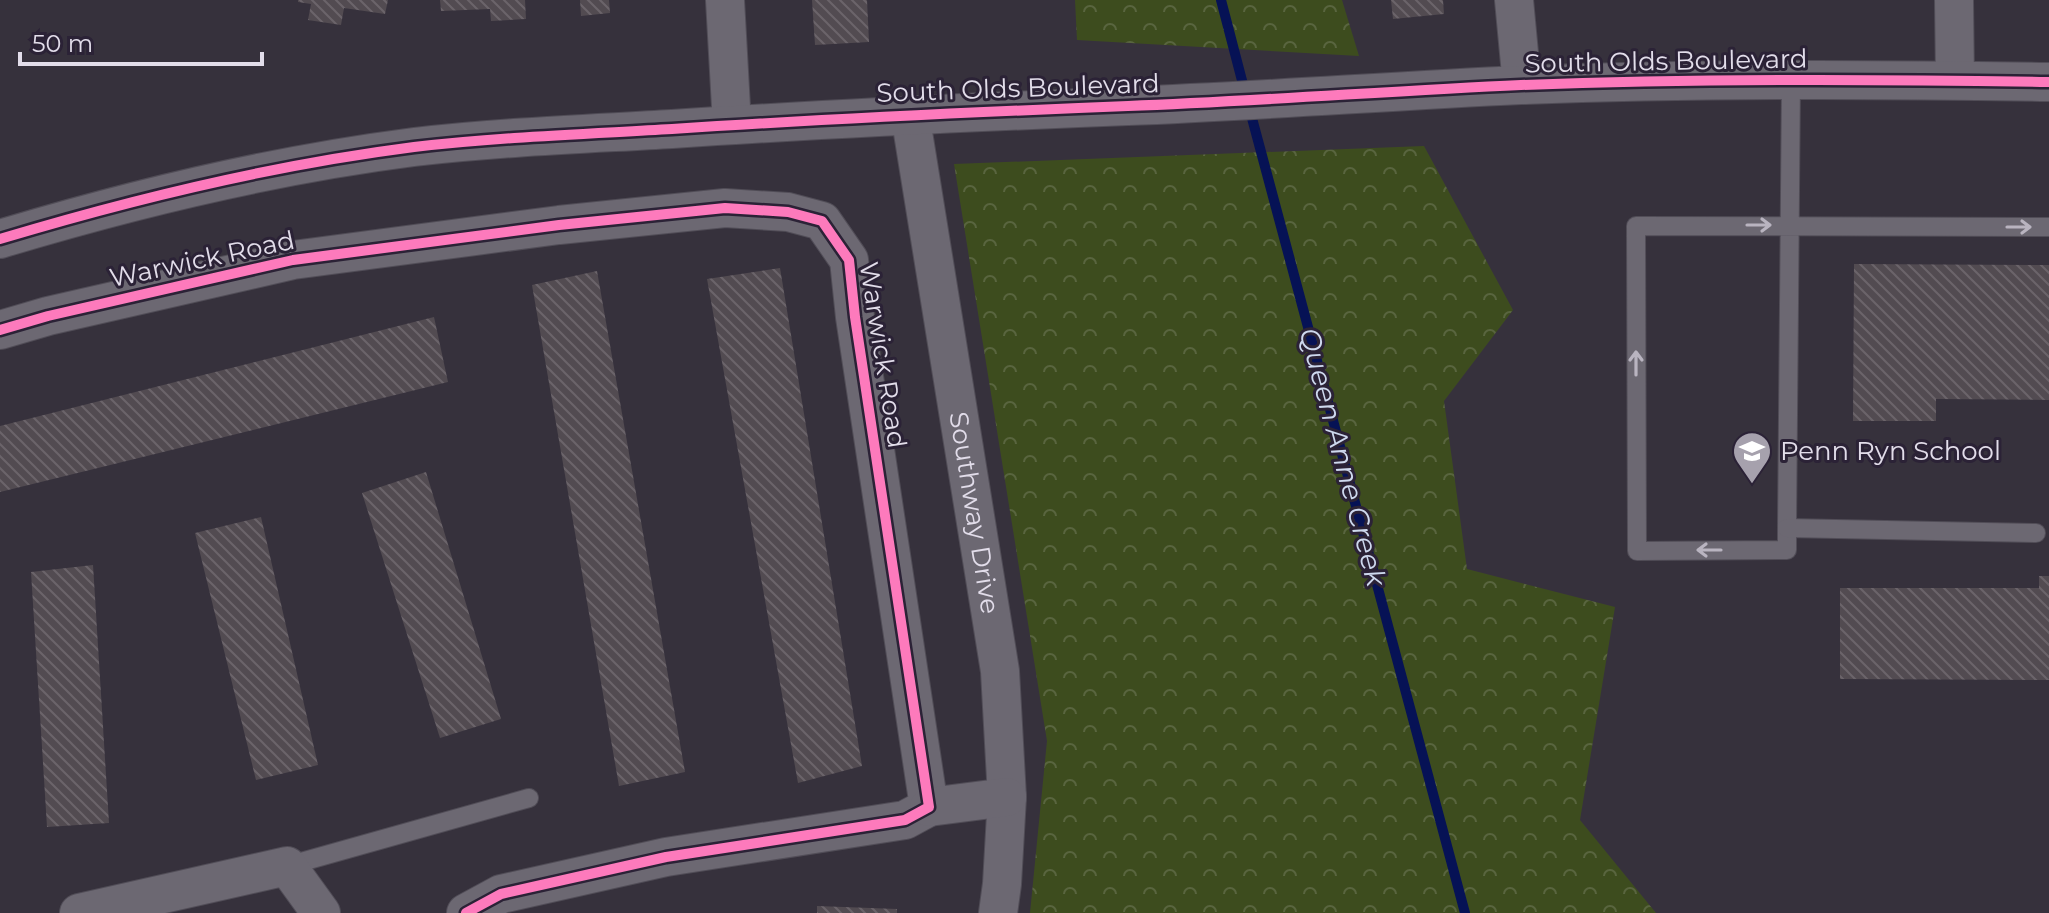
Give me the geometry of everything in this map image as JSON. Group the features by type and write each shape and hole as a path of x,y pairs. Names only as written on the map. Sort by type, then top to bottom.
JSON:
{"street":[{"path":"725,0 732,125"},
{"path":"1514,0 1522,85"},
{"path":"1954,0 1955,80"},
{"name":"South Olds Boulevard","path":"0,239 188,187 412,148 497,139 910,114 1322,97 1522,85 1791,80 2049,82"},
{"name":"Southway Drive","path":"910,114 1000,671 1007,797 998,913"},
{"name":"Warwick Road","path":"0,330 48,316 293,260 544,227 725,208 788,212 822,221 849,260 929,807"},
{"path":"466,913 501,894 666,857 905,820 929,807 1007,797"},
{"path":"79,913 287,866 321,913"}],"lane":[{"path":"1791,80 1790,225 1787,550 1637,551 1636,226 1790,225 2049,227"},
{"path":"1787,528 2036,533"},
{"path":"287,866 529,798"}],"green space":[{"path":"1075,0 1342,0 1359,56 1077,40"},
{"path":"1424,146 1513,310 1444,401 1467,569 1615,607 1580,820 1656,913 1030,913 1047,741 954,164"}],"building":[{"path":"298,0 388,0 385,14 344,8 341,25 308,20 311,4"},
{"path":"440,0 525,0 526,19 491,21 490,9 441,11"},
{"path":"580,0 609,0 610,13 581,16"},
{"path":"812,0 867,0 869,42 815,45"},
{"path":"1391,0 1443,0 1444,14 1393,19"},
{"path":"1854,264 2049,265 2049,400 1936,399 1936,421 1853,421"},
{"path":"780,268 862,766 798,783 707,279"},
{"path":"597,271 685,772 619,786 532,285"},
{"path":"434,317 448,382 0,492 0,426"},
{"path":"426,472 501,719 440,738 362,493"},
{"path":"261,517 318,765 256,780 195,533"},
{"path":"93,565 109,823 47,827 31,572"},
{"path":"2039,576 2049,576 2049,680 1840,679 1840,588 2039,588"},
{"path":"817,906 897,909 897,913 817,913"}],"waterway":[{"name":"Queen Anne Creek","path":"1221,0 1245,92"},
{"name":"Queen Anne Creek","path":"1249,107 1465,913"}],"cycle path":[{"path":"0,239 154,197 309,163 414,147 543,136 1521,85 1785,80 2049,82"},
{"path":"0,330 48,316 293,260 559,225 725,208 788,212 822,221 849,260 929,807 905,820 666,857 501,894 466,913"}],"place":[{"name":"Penn Ryn School","path":"1752,485"}]}
